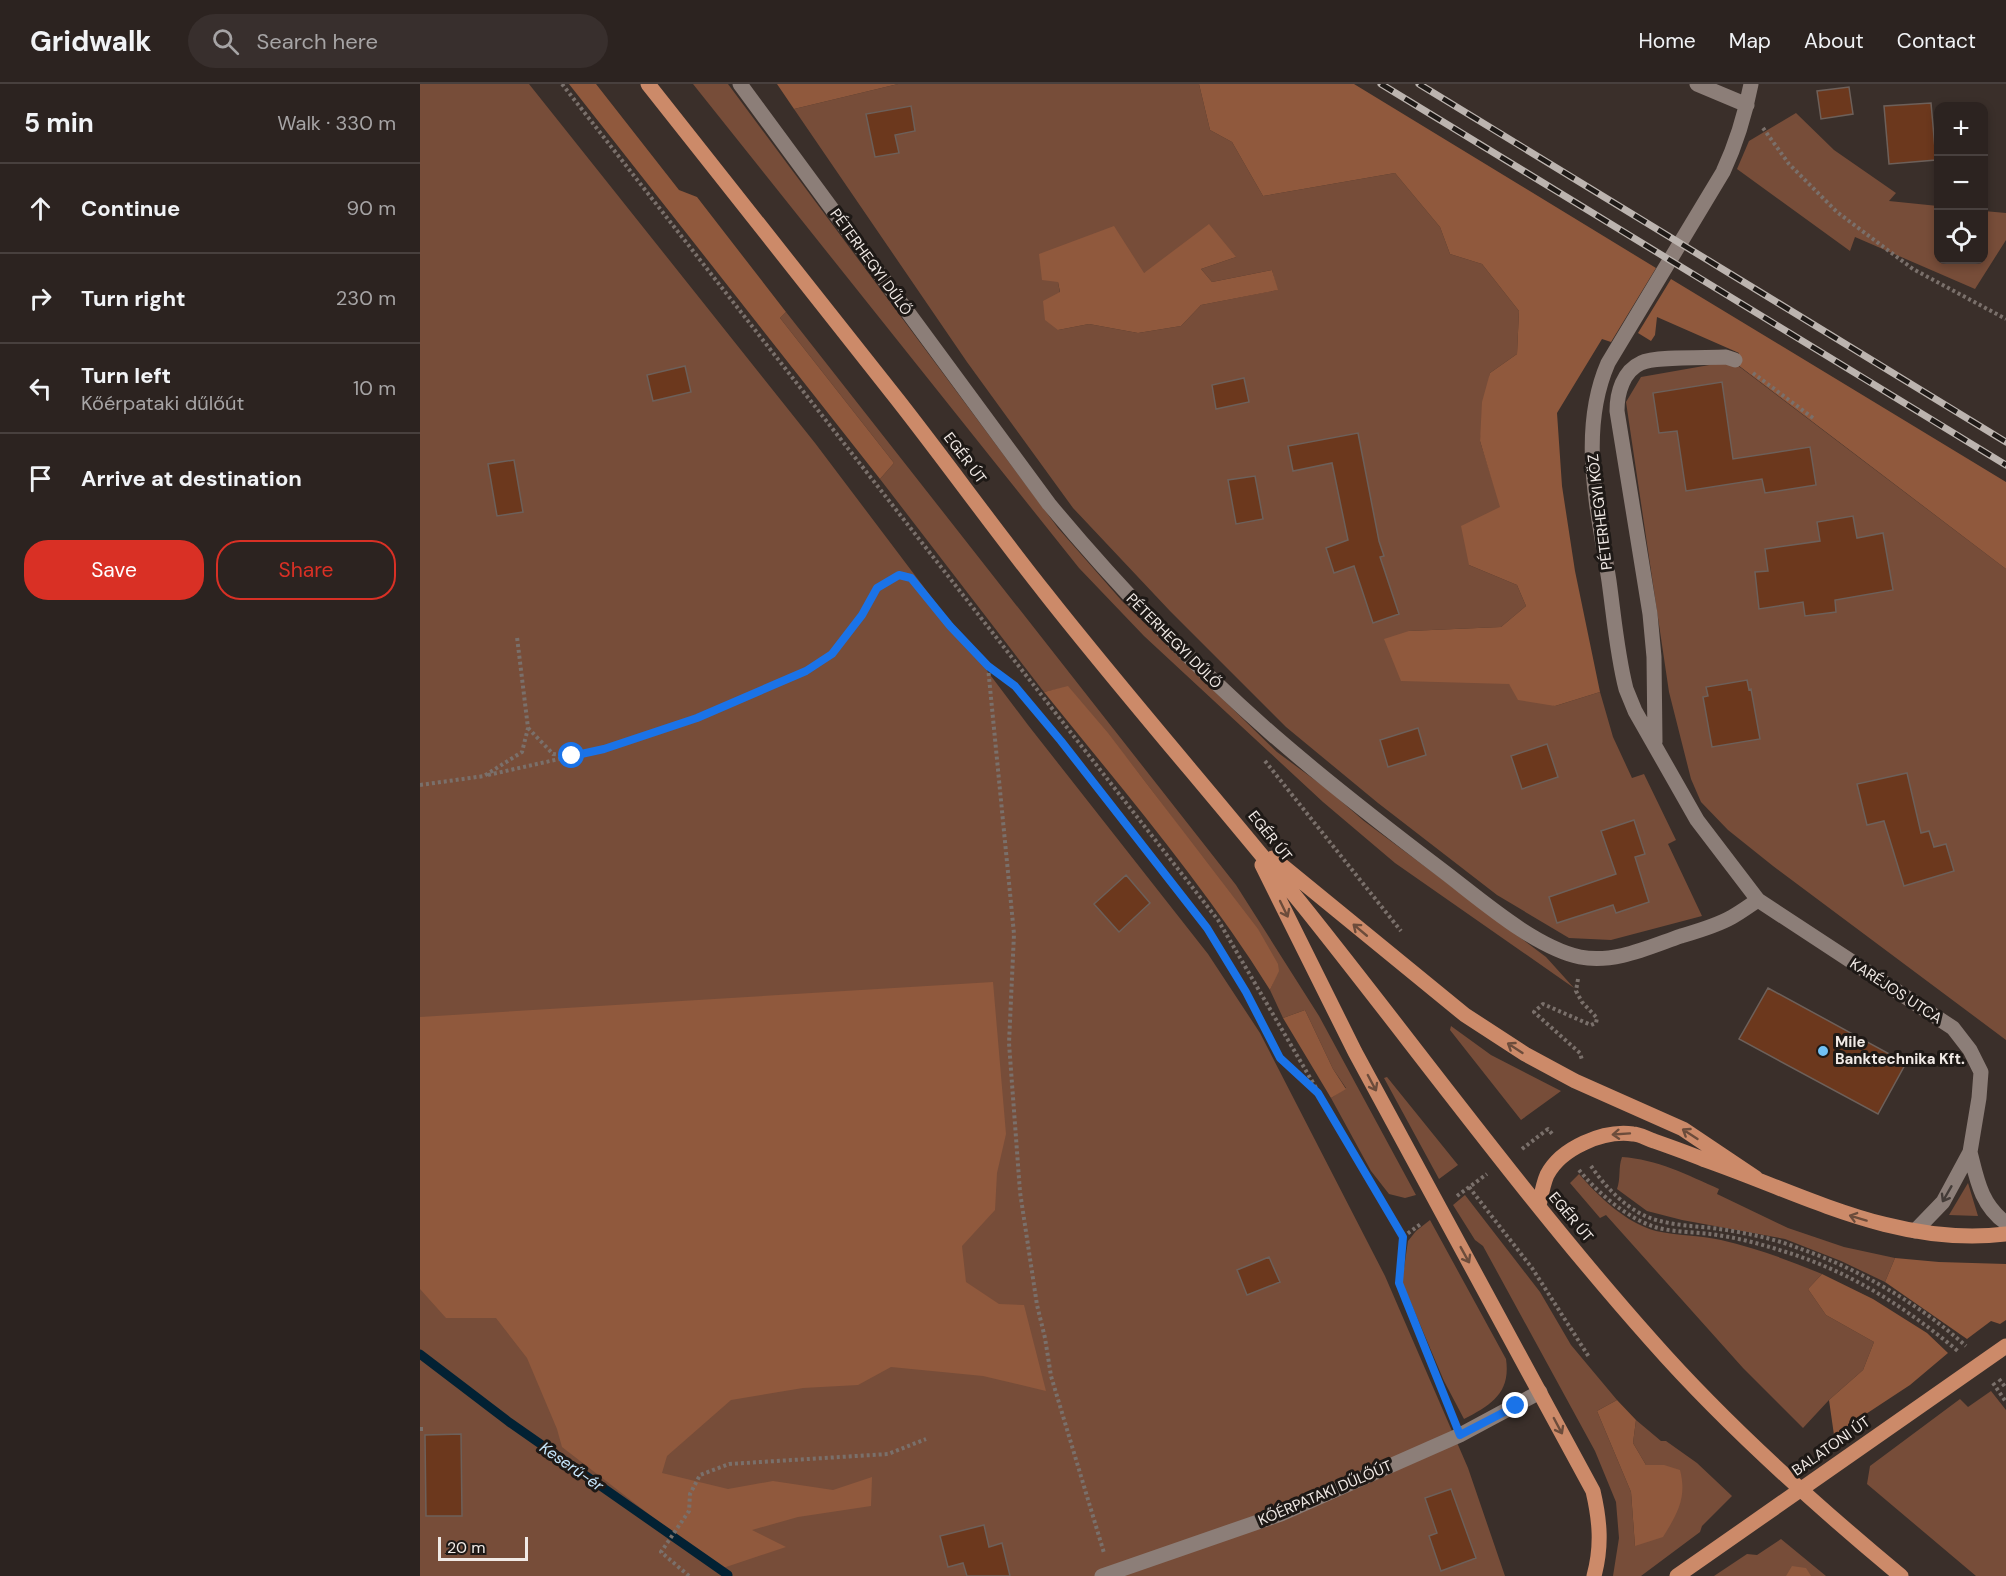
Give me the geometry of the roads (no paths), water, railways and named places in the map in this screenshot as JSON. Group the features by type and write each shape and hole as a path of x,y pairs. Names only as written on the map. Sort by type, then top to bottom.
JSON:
{"main road":[{"name":"EGÉR ÚT","path":"648,84 893,394 1046,594 1249,838 1539,1206 1653,1343 1707,1399 1824,1511 1901,1576"},
{"path":"1249,838 1465,1015 1526,1054 1575,1081 1683,1129 1756,1178"},
{"path":"1249,838 1355,1052 1593,1491 1601,1538 1594,1576"},
{"path":"1539,1206 1547,1176 1557,1161 1567,1153 1575,1147 1603,1136 1633,1134 1756,1178 1833,1210 1877,1224 1915,1231 1962,1235 2006,1234"},
{"name":"BALATONI ÚT","path":"1677,1576 2006,1346"}],"street":[{"name":"PÉTERHEGYI DŰLŐ","path":"740,84 1049,504 1121,589 1273,735 1401,838 1523,930 1565,953 1581,957 1626,955 1720,923 1758,900"},
{"path":"1696,84 1747,105"},
{"name":"PÉTERHEGYI KÖZ","path":"1751,84 1734,150 1724,172 1608,363 1598,387 1594,412 1592,458 1623,678 1635,711 1697,820 1758,900"},
{"path":"1655,746 1650,614 1617,411 1617,398 1625,377 1632,369 1645,362 1726,357 1735,360"},
{"name":"KARÉJOS UTCA","path":"1758,900 1953,1028 1970,1050 1982,1072 1970,1152 1943,1202 1915,1231"},
{"name":"KARÉJOS UTCA","path":"1970,1152 1980,1191 1994,1214 2006,1223"},
{"name":"KŐÉRPATAKI DŰLŐÚT","path":"1106,1574 1281,1514 1460,1435 1540,1392"}],"waterway":[{"name":"Keserű-ér","path":"420,1354 509,1422 728,1575"}],"railway":[{"path":"1381,84 2006,465"},
{"path":"1419,84 2006,442"}],"place":[{"name":"Mile Banktechnika Kft.","path":"1823,1051"}]}
